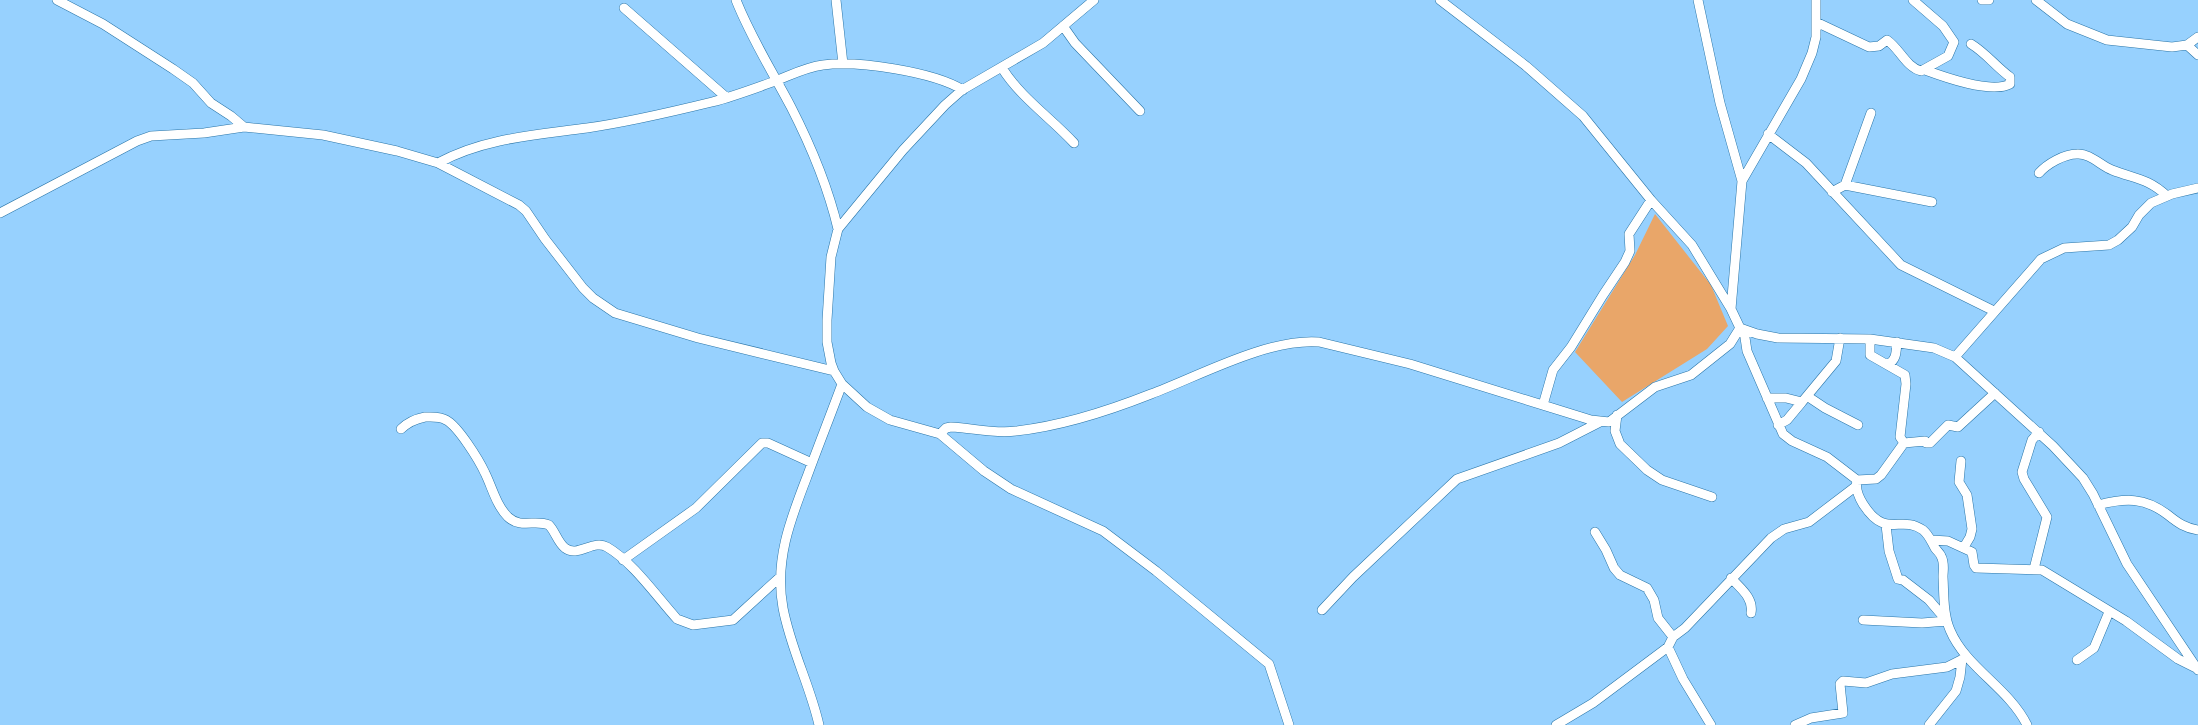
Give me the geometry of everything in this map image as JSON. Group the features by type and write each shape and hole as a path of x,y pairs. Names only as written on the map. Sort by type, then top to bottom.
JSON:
{"street":[{"path":"736,0 752,37 792,109 816,160 838,229"},
{"path":"836,0 843,64"},
{"path":"1094,0 1043,43 963,90 945,104 838,229 831,257 827,320 827,342 834,371 842,384 867,407 890,420 940,434 984,471 1011,489 1048,508 1089,524 1122,544 1263,657 1272,667 1282,710 1289,725"},
{"path":"1440,0 1572,104 1699,254 1742,330 1747,351 1783,434 1827,457 1856,484 1870,515 1876,521 1886,525 1920,528 1931,540 1944,564 1943,596 1947,621 1962,655 2015,706 2027,725"},
{"path":"1698,0 1730,142 1742,181 1731,309"},
{"path":"1742,181 1801,79 1812,53 1816,37 1816,0"},
{"path":"1816,22 1869,47 1879,46 1887,40 1914,69 1921,71 1948,56 1954,43 1943,26 1913,0"},
{"path":"1982,0 1989,0"},
{"path":"2036,0 2067,24 2107,40 2159,46 2187,45 2198,37"},
{"path":"59,1 103,24 173,69 193,83 211,103 244,127"},
{"path":"624,8 727,98"},
{"path":"1063,26 1075,43 1140,111"},
{"path":"1925,69 1983,87 2003,87 2010,84 2010,77 1995,66 1982,50 1971,44"},
{"path":"2187,45 2198,55"},
{"path":"438,163 511,138 600,125 727,98 822,65 843,64 889,69 953,83 963,90"},
{"path":"1002,68 1016,87 1056,123 1074,144"},
{"path":"1845,185 1871,113"},
{"path":"0,213 145,137 244,127 323,135 438,163 510,199 527,211 583,288 615,313 698,338 834,371"},
{"path":"1768,134 1806,163 1901,265 1994,311"},
{"path":"2039,173 2053,161 2076,153 2102,163 2109,169 2149,181 2167,196"},
{"path":"1832,192 1845,185 1932,202"},
{"path":"1955,357 2041,259 2064,248 2109,245 2132,227 2151,202 2198,188"},
{"path":"1543,405 1553,370 1571,347 1602,295 1629,257 1628,239 1631,229 1651,200"},
{"path":"1742,330 1778,338 1897,342 1934,348 1955,357 2039,432 2083,478 2137,580 2198,669"},
{"path":"940,434 951,427 1015,431 1054,424 1151,395 1239,359 1305,341 1410,364 1600,422 1609,422 1656,387 1691,375 1730,344 1742,330"},
{"path":"1778,425 1787,420 1836,361 1840,338"},
{"path":"1870,339 1870,355 1905,374 1899,437 1904,443"},
{"path":"1888,364 1895,356 1897,342"},
{"path":"819,725 792,646 783,606 780,566 788,526 842,384"},
{"path":"1556,725 1593,703 1668,647 1673,637 1771,538 1784,529 1809,522 1856,484 1876,479 1904,443 1930,443 1948,425 1958,427 1995,393"},
{"path":"1767,398 1805,399 1858,425"},
{"path":"1617,415 1615,431 1620,444 1647,470 1662,480 1712,498"},
{"path":"401,429 407,422 417,418 446,419 481,464 501,508 507,515 520,524 539,522 550,525 567,549 605,546 623,560 677,619 693,625 733,621 780,577"},
{"path":"1322,610 1457,479 1559,443 1600,422"},
{"path":"2034,569 2047,517 2024,480 2022,469 2032,440 2039,432"},
{"path":"623,560 696,508 762,443 768,443 812,463"},
{"path":"1961,461 1959,482 1967,495 1972,529 1964,547"},
{"path":"2098,505 2123,499 2140,500 2154,506 2181,525 2198,530"},
{"path":"1886,525 1889,551 1898,579 1928,600 1947,621"},
{"path":"1595,532 1616,571 1647,588 1654,600 1658,618 1673,637"},
{"path":"1931,540 1948,541 1964,547 1972,552 1972,561 1976,568 2034,569 2047,572 2178,659 2198,669"},
{"path":"1731,578 1750,599 1752,612"},
{"path":"2077,660 2095,648 2109,612"},
{"path":"1863,620 1923,623 1947,621"},
{"path":"1668,647 1683,679 1711,725"},
{"path":"1795,725 1811,718 1843,713 1840,684 1843,681 1866,683 1892,674 1947,667 1962,655"},
{"path":"1928,725 1956,691 1962,655"}],"shaded area":[{"path":"1655,214 1711,285 1728,326 1707,349 1622,402 1575,352 1635,255"}]}
